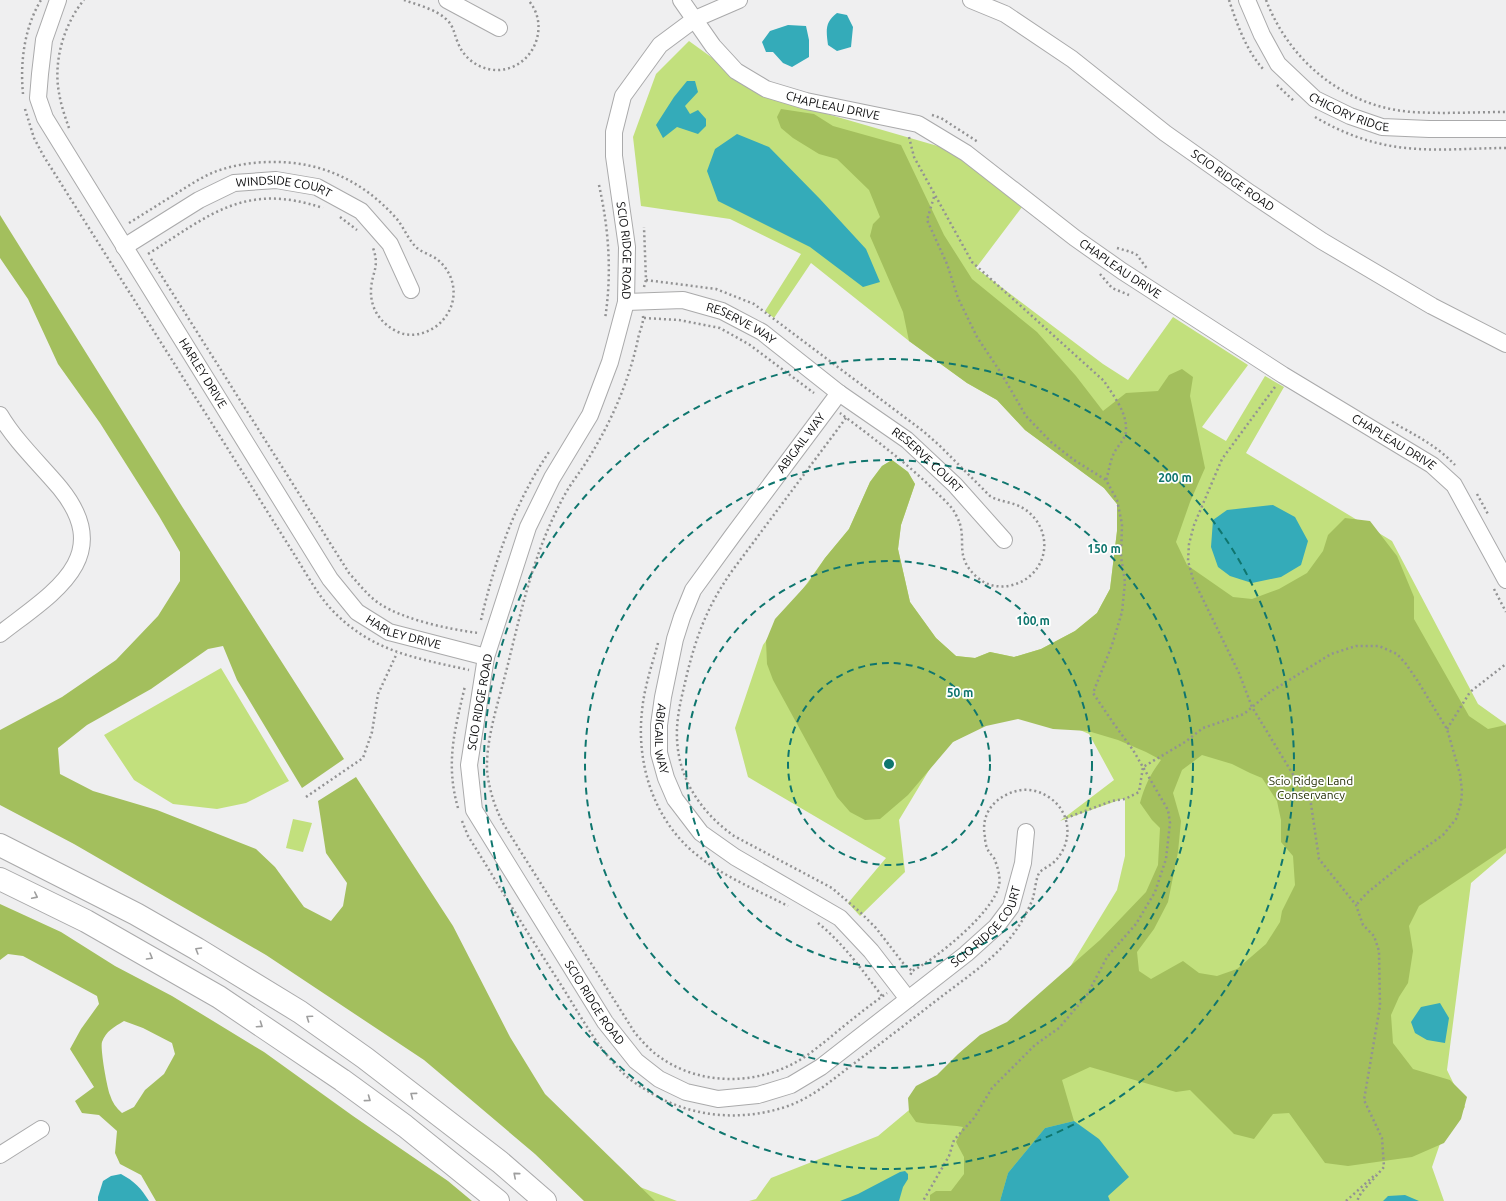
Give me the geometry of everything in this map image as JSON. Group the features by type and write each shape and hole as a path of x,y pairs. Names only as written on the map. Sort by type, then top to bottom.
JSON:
{"highway":[{"path":"0,845 136,914 197,949 300,1012 364,1058 488,1153 545,1201"},
{"path":"0,879 86,921 219,997 342,1080 399,1121 498,1201"}],"street":[{"name":"HARLEY DRIVE","path":"58,0 44,40 38,98 45,118 330,580 357,612 390,632 480,655"},
{"path":"447,0 500,28"},
{"path":"682,0 695,19"},
{"name":"SCIO RIDGE ROAD","path":"739,0 695,19 660,45 623,96 614,132 614,156 627,247 626,302 610,362 590,415 552,478 528,527 480,655 470,765 474,810 605,1022 636,1061 659,1079 686,1092 718,1099 758,1095 791,1085 821,1067 908,999"},
{"name":"SCIO RIDGE ROAD","path":"971,0 1006,14 1030,30 1072,59 1165,133 1250,193 1322,241 1432,306 1506,344"},
{"name":"CHICORY RIDGE","path":"1247,0 1262,36 1278,64 1315,99 1350,116 1382,127 1429,129 1506,129"},
{"name":"CHAPLEAU DRIVE","path":"695,19 713,46 736,71 766,89 904,128 918,124 966,153 1075,238 1279,381 1432,465 1454,485 1499,584"},
{"name":"WINDSIDE COURT","path":"124,247 199,200 234,183 276,180 317,187 361,211 390,244 412,290"},
{"name":"RESERVE WAY","path":"626,302 683,300 722,311 762,332 834,399"},
{"name":"RESERVE COURT","path":"834,399 907,440 955,485 1004,540"},
{"name":"ABIGAIL WAY","path":"834,399 693,590 675,638 659,725 659,753 666,778 675,799 701,833 736,857 840,918 871,951 908,999"},
{"path":"0,415 20,443 71,503 80,523 83,541 77,561 67,579 53,593 0,634"},
{"name":"SCIO RIDGE COURT","path":"908,999 966,954 991,931 1011,907 1023,863 1026,832"},
{"path":"0,1155 41,1129"}],"path":[{"path":"73,134 63,110 59,91 58,66 62,44 68,27 78,7 84,0"},
{"path":"1266,0 1277,24 1291,46 1311,68 1338,88 1361,100 1379,106 1411,112 1506,112"},
{"path":"904,128 914,156 934,196 972,262 1104,381 1116,399 1123,414 1127,429 1122,442 1114,453 1106,480"},
{"path":"904,128 908,137"},
{"path":"908,137 915,139"},
{"path":"129,223 216,171 243,164 270,162 289,162 318,168 340,176 358,185 384,204 400,222 417,248 436,258 448,270 454,285 454,297 451,307 444,319 436,327 425,333 412,335 401,333 388,327 381,321 374,310 371,301 371,289 376,265 376,256 372,246"},
{"path":"599,185 608,232 610,260 608,301 604,324"},
{"path":"923,1201 949,1156 954,1140 974,1118 992,1088 1035,1045 1059,1028 1087,995 1107,957 1136,924 1155,892 1166,859 1170,823 1168,810 1133,750 1093,693 1112,645 1122,612 1125,582 1121,557 1122,524 1117,500 1106,480 1074,460 1051,442 1026,416 1001,373 977,338 958,298 947,264 927,220 934,196"},
{"path":"148,254 220,209 238,203 259,198 280,198 303,202 328,211"},
{"path":"334,214 360,233"},
{"path":"125,217 349,573 364,590 380,603 401,615 462,631 478,633"},
{"path":"460,816 468,836 593,1036 610,1059 623,1073 653,1095 676,1106 718,1115 742,1116 764,1113 788,1106 811,1095 981,966 1005,943 1028,910 1034,896 1039,874 1054,862 1061,853 1068,835 1066,818 1060,808 1052,800 1033,790 1010,792 997,799 989,809 983,829 987,850 993,857 997,866 999,884 987,909 968,928 927,962 912,971 910,976 803,1058 784,1068 757,1077 735,1080 713,1078 688,1072 657,1055 635,1033 504,825 490,792 487,770 489,746 496,711 530,576 540,547 568,489 600,439 619,401 634,356 644,318 642,312 644,284 646,280 644,227"},
{"path":"1098,271 1112,288 1135,298"},
{"path":"644,318 679,320 720,328 750,345 834,399 846,418 721,586 707,611 694,648 680,706 677,740 684,775 699,803 719,826 734,836 832,888 876,928 903,963 912,971"},
{"path":"1279,381 1281,391"},
{"path":"1279,381 1222,459 1194,525 1189,544 1188,561 1194,579 1239,673 1252,706 1311,804 1319,859 1356,905 1364,925 1374,936 1379,951 1380,1006 1364,1100 1382,1138 1384,1167 1361,1193 1357,1201"},
{"path":"468,677 480,655 478,633 494,570 511,522 536,471 553,446"},
{"path":"1499,584 1506,612"},
{"path":"306,797 363,758 372,732 378,694 404,636"},
{"path":"659,639 643,702 640,729 641,750 646,775 660,811 672,828 697,855 713,867 793,909"},
{"path":"1143,767 1185,742 1203,728 1244,714 1270,692 1331,654 1356,646 1379,646 1397,654 1406,664 1447,729 1460,774 1462,791 1460,807 1456,819 1442,835 1400,866 1367,893 1356,905"},
{"path":"1447,729 1470,692 1506,664"},
{"path":"458,808 454,794 451,763 452,742 466,684"},
{"path":"1066,818 1112,801 1125,799 1139,792 1143,767"},
{"path":"814,921 853,957 882,996"},
{"path":"1346,1201 1384,1167"}],"green space":[{"name":"Scio Ridge Land Conservancy","path":"689,41 765,96 948,149 1022,207 976,268 1103,364 1128,380 1173,317 1248,365 1202,427 1226,441 1265,376 1284,387 1246,453 1392,541 1478,704 1506,724 1506,853 1471,883 1447,1070 1465,1107 1446,1136 1443,1135 1432,1167 1444,1201 749,1201 756,1199 771,1178 878,1136 1059,985 1117,890 1125,856 1125,798 1060,821 1114,780 1089,734 1044,714 992,721 943,747 899,820 905,872 860,916 848,903 886,858 748,777 735,728 763,645 825,558 849,529 870,482 882,466 892,460 908,472 915,484 901,525 898,549 910,602 936,638 956,656 975,658 990,652 1014,657 1041,649 1075,631 1097,613 1110,589 1117,531 1117,504 1104,488 1025,430 997,400 967,383 909,341 811,263 774,318 765,311 801,254 730,219 641,206 633,137 656,74"},
{"name":"Scio Ridge Land Conservancy","path":"781,109 814,114 833,126 901,145 944,235 972,279 1037,332 1076,376 1103,411 1126,393 1158,391 1169,375 1182,369 1193,377 1190,396 1205,468 1190,502 1176,542 1187,565 1233,597 1252,599 1279,589 1307,573 1323,551 1328,535 1345,518 1370,521 1397,556 1414,597 1414,619 1469,716 1488,729 1506,725 1506,848 1419,906 1409,926 1413,951 1408,983 1399,997 1391,1015 1393,1043 1413,1069 1450,1080 1467,1097 1461,1119 1444,1143 1412,1157 1348,1166 1325,1163 1289,1113 1273,1114 1254,1139 1234,1134 1190,1090 1176,1092 1090,1067 1062,1080 1074,1121 1045,1128 1008,1173 1000,1201 930,1201 930,1195 936,1191 951,1191 964,1174 964,1157 956,1142 963,1127 916,1122 909,1112 908,1098 916,1086 937,1075 980,1035 1007,1022 1100,940 1146,892 1158,865 1160,828 1152,820 1140,803 1148,780 1161,760 1118,740 1088,731 1053,729 1018,719 986,726 953,742 908,795 880,819 865,820 850,812 837,797 773,680 767,664 766,641 775,619 808,583 825,558 849,529 870,482 882,466 892,460 908,472 915,484 901,525 898,549 910,602 936,638 956,656 975,658 990,652 1014,657 1041,649 1075,631 1097,613 1110,589 1117,531 1117,504 1104,488 1025,430 997,400 967,383 909,341 903,312 870,236 873,224 880,217 869,190 837,159 819,154 793,138 781,128 777,117","holes":["1202,755 1232,764 1262,778 1277,801 1281,820 1281,842 1293,856 1295,885 1282,911 1280,922 1266,944 1237,969 1217,976 1199,973 1183,961 1151,979 1139,971 1137,952 1154,929 1168,902 1178,852 1181,821 1173,793 1182,770"]},
{"path":"0,215 183,508 344,759 302,788 237,680 223,646 208,649 151,689 87,725 58,748 60,774 93,791 157,810 256,849 275,867 304,907 331,921 343,906 347,883 326,853 318,801 356,777 453,926 510,1037 545,1094 655,1201 584,1201 535,1154 424,1060 266,955 74,844 0,805 0,730 62,697 116,660 158,616 180,581 180,552 100,423 58,364 28,299 0,258"},
{"path":"221,668 289,781 246,803 217,809 173,804 134,780 104,735"},
{"path":"293,819 312,823 303,852 286,848"},
{"path":"0,904 61,932 115,966 172,996 264,1052 353,1116 448,1181 472,1201 156,1201 141,1175 120,1164 115,1153 117,1131 99,1115 82,1113 75,1101 94,1087 70,1049 81,1029 99,1004 97,996 23,956 8,954 0,960","holes":["124,1021 143,1028 172,1043 175,1054 164,1074 145,1090 134,1107 122,1113 113,1102 109,1091 103,1060 102,1042 108,1032"]},
{"path":"600,1172 677,1201 628,1201"}],"water":[{"path":"837,13 847,15 853,27 851,47 837,51 828,45 827,27 830,20"},
{"path":"788,25 806,26 809,40 809,57 792,67 783,63 773,52 766,52 762,42 770,31"},
{"path":"687,81 695,81 698,92 685,106 690,114 698,110 706,119 706,126 698,134 677,127 663,138 656,125 674,97"},
{"path":"737,134 769,147 820,199 866,249 880,282 863,287 810,247 718,201 707,171 715,149"},
{"path":"1273,505 1295,517 1308,541 1301,565 1281,577 1252,583 1230,576 1218,567 1211,547 1213,520 1227,510"},
{"path":"1440,1003 1449,1018 1445,1043 1427,1040 1415,1033 1411,1022 1421,1007"},
{"path":"1074,1121 1099,1139 1129,1177 1108,1196 1110,1201 1000,1201 1008,1173 1045,1128"},
{"path":"905,1171 908,1174 908,1179 903,1187 899,1201 840,1201 858,1194 900,1172"},
{"path":"121,1174 137,1185 149,1201 98,1201 103,1181 111,1176"},
{"path":"1405,1195 1419,1201 1383,1201 1388,1196"}]}
